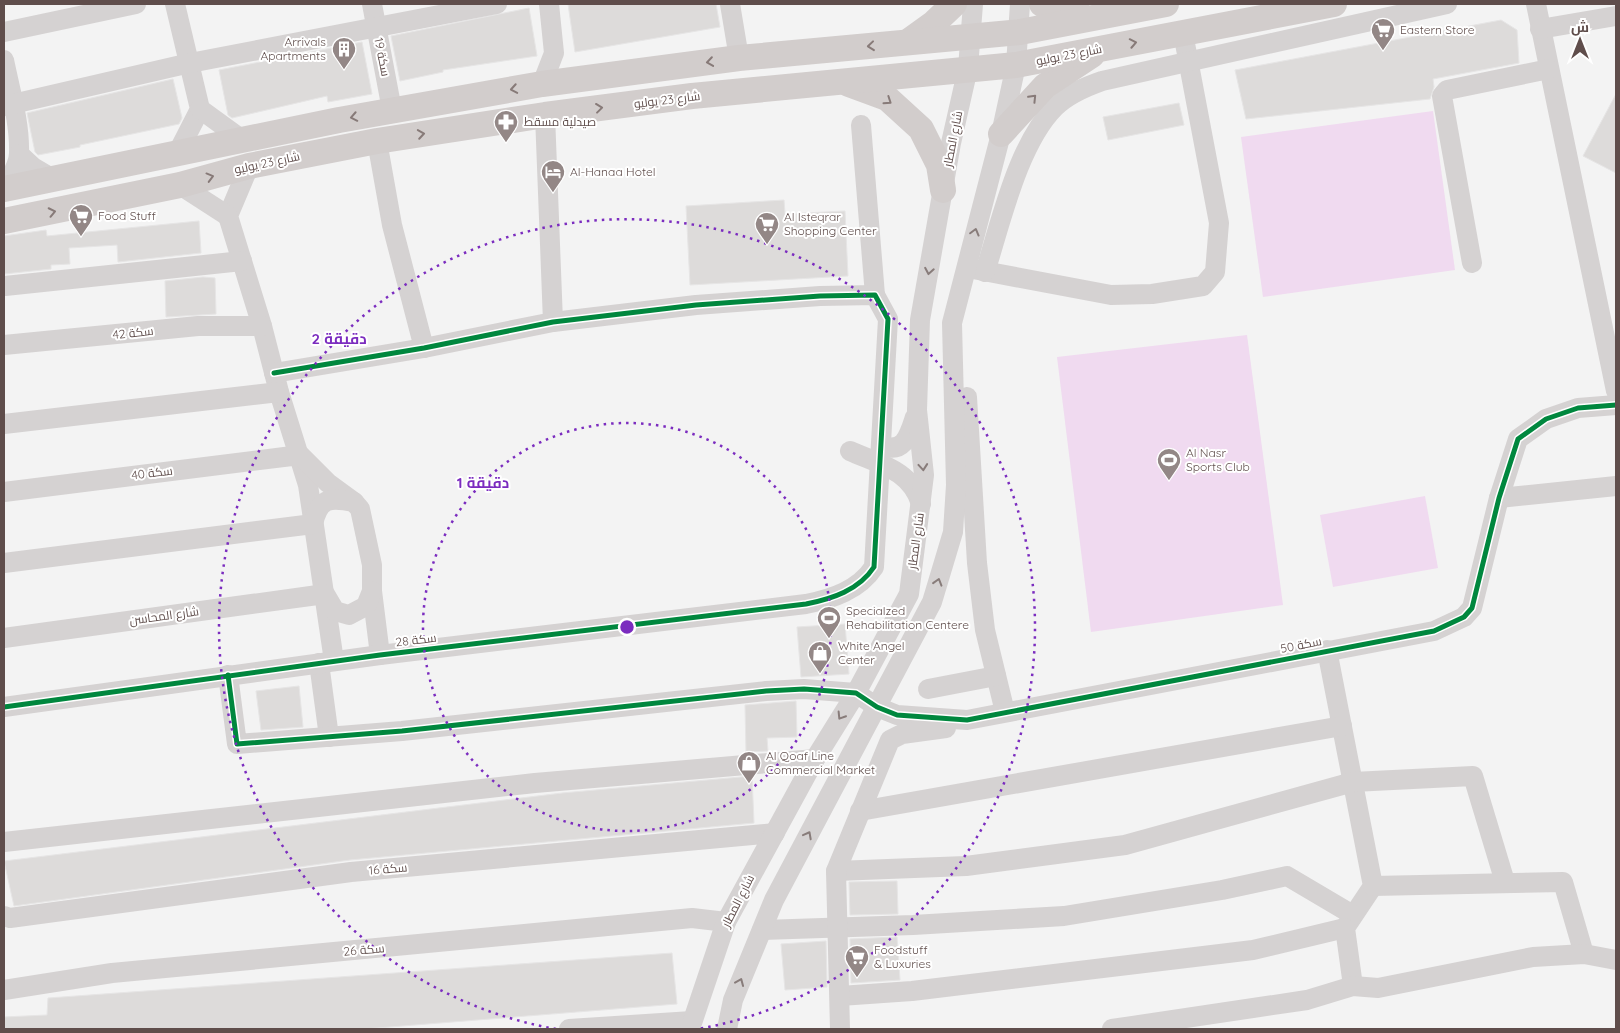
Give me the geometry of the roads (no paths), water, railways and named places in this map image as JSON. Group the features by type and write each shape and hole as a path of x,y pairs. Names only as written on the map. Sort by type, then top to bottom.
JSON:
{"main road":[{"path":"908,42 934,23 954,4"},
{"path":"1042,4 1054,12 1098,18"},
{"path":"4,189 392,110 542,84 739,58 1020,32 1166,4"},
{"name":"شارع 23 يوليو","path":"4,221 180,185 249,166 377,141 545,115 692,96 968,68 1016,65 1334,4"},
{"path":"1001,134 1045,86 1102,49"},
{"path":"843,82 886,98 921,128 939,166 943,190"}],"street":[{"path":"4,32 136,4"},
{"path":"176,4 200,109 177,154"},
{"name":"سكة 19","path":"372,4 392,110"},
{"path":"8,105 190,63 496,4"},
{"path":"542,84 554,53 549,4"},
{"path":"730,4 739,58"},
{"name":"شارع المطار","path":"691,1025 726,922 814,759 856,693 908,594 924,475 918,410 920,320 943,190 968,68 973,4"},
{"path":"975,270 1016,65 1020,32 1020,4"},
{"path":"727,1029 732,1000 774,900 932,602 953,532 956,485 952,323 959,294 975,270 1036,131 1056,106 1081,88 1188,61 1447,4"},
{"path":"1535,5 1616,391"},
{"path":"1540,29 1616,16"},
{"path":"975,270 1111,295 1152,294 1203,286 1215,272 1220,223 1183,33"},
{"path":"554,53 563,64 590,78"},
{"path":"4,60 8,105 19,154 13,173 4,189"},
{"path":"1472,263 1442,96 1447,90 1549,69"},
{"path":"200,109 244,141"},
{"path":"545,115 553,322"},
{"path":"274,373 424,348 553,322 696,305 820,296 875,295 861,124"},
{"path":"377,141 392,225 424,348"},
{"path":"19,154 34,168 55,180"},
{"path":"228,216 249,166"},
{"path":"180,185 228,216 262,326 279,392 300,454 308,485 325,594 330,737"},
{"path":"5,286 242,261"},
{"path":"959,294 977,563 985,630 1005,712"},
{"name":"سكة 28","path":"4,708 326,662 796,606 832,599 867,578 874,568 888,319 875,295"},
{"name":"سكة 42","path":"4,345 198,326 262,326"},
{"path":"4,424 279,392"},
{"name":"سكة 50","path":"856,693 877,707 897,715 967,720 1434,631 1464,617 1472,608 1500,498 1518,439 1546,419 1578,408 1616,405"},
{"path":"850,451 880,455 904,444 908,439 918,410"},
{"path":"300,454 328,483 354,502 360,509 372,565 372,591 380,655"},
{"name":"سكة 40","path":"4,492 300,454"},
{"path":"880,455 892,468 912,483 921,506"},
{"path":"1500,498 1616,486"},
{"path":"313,524 316,509 322,503 331,499 354,502"},
{"path":"4,563 313,524"},
{"path":"325,594 335,611 349,615 366,606 372,591"},
{"name":"شارع المحاسن","path":"4,638 325,594"},
{"path":"1327,650 1373,886 1349,921 1353,986"},
{"path":"228,675 237,744 330,737 766,691 804,689 856,693"},
{"path":"928,689 996,676"},
{"path":"840,1029 836,871 860,811 890,740 895,736 941,730 967,720"},
{"path":"860,811 1342,726"},
{"path":"4,842 525,784 814,759"},
{"path":"836,871 966,866 1125,845 1352,782 1473,776 1505,882"},
{"name":"سكة 16","path":"4,916 10,918 352,872 775,833"},
{"path":"762,930 838,928 1064,916 1222,890 1286,876 1349,921"},
{"path":"1373,886 1563,882 1584,954"},
{"name":"سكة 26","path":"4,990 112,973 692,918 726,922"},
{"path":"840,996 912,992 1253,950 1349,921"},
{"path":"1112,1029 1143,1027 1307,1000 1353,986 1378,988 1533,957 1584,954 1616,960"},
{"path":"569,1029 691,1025"}],"place":[{"name":"Eastern Store","path":"1383,51"},
{"name":"Arrivals Apartments","path":"344,70"},
{"name":"صيدلية مسقط","path":"506,143"},
{"name":"Al-Hanaa Hotel","path":"553,193"},
{"name":"Food Stuff","path":"81,237"},
{"name":"Al Isteqrar Shopping Center","path":"767,245"},
{"name":"Al Nasr Sports Club","path":"1169,481"},
{"name":"Specialzed Rehabilitation Centere","path":"829,639"},
{"name":"White Angel Center","path":"820,674"},
{"name":"Al Qoaf Line Commercial Market","path":"749,784"},
{"name":"Foodstuff & Luxuries","path":"857,978"}]}
